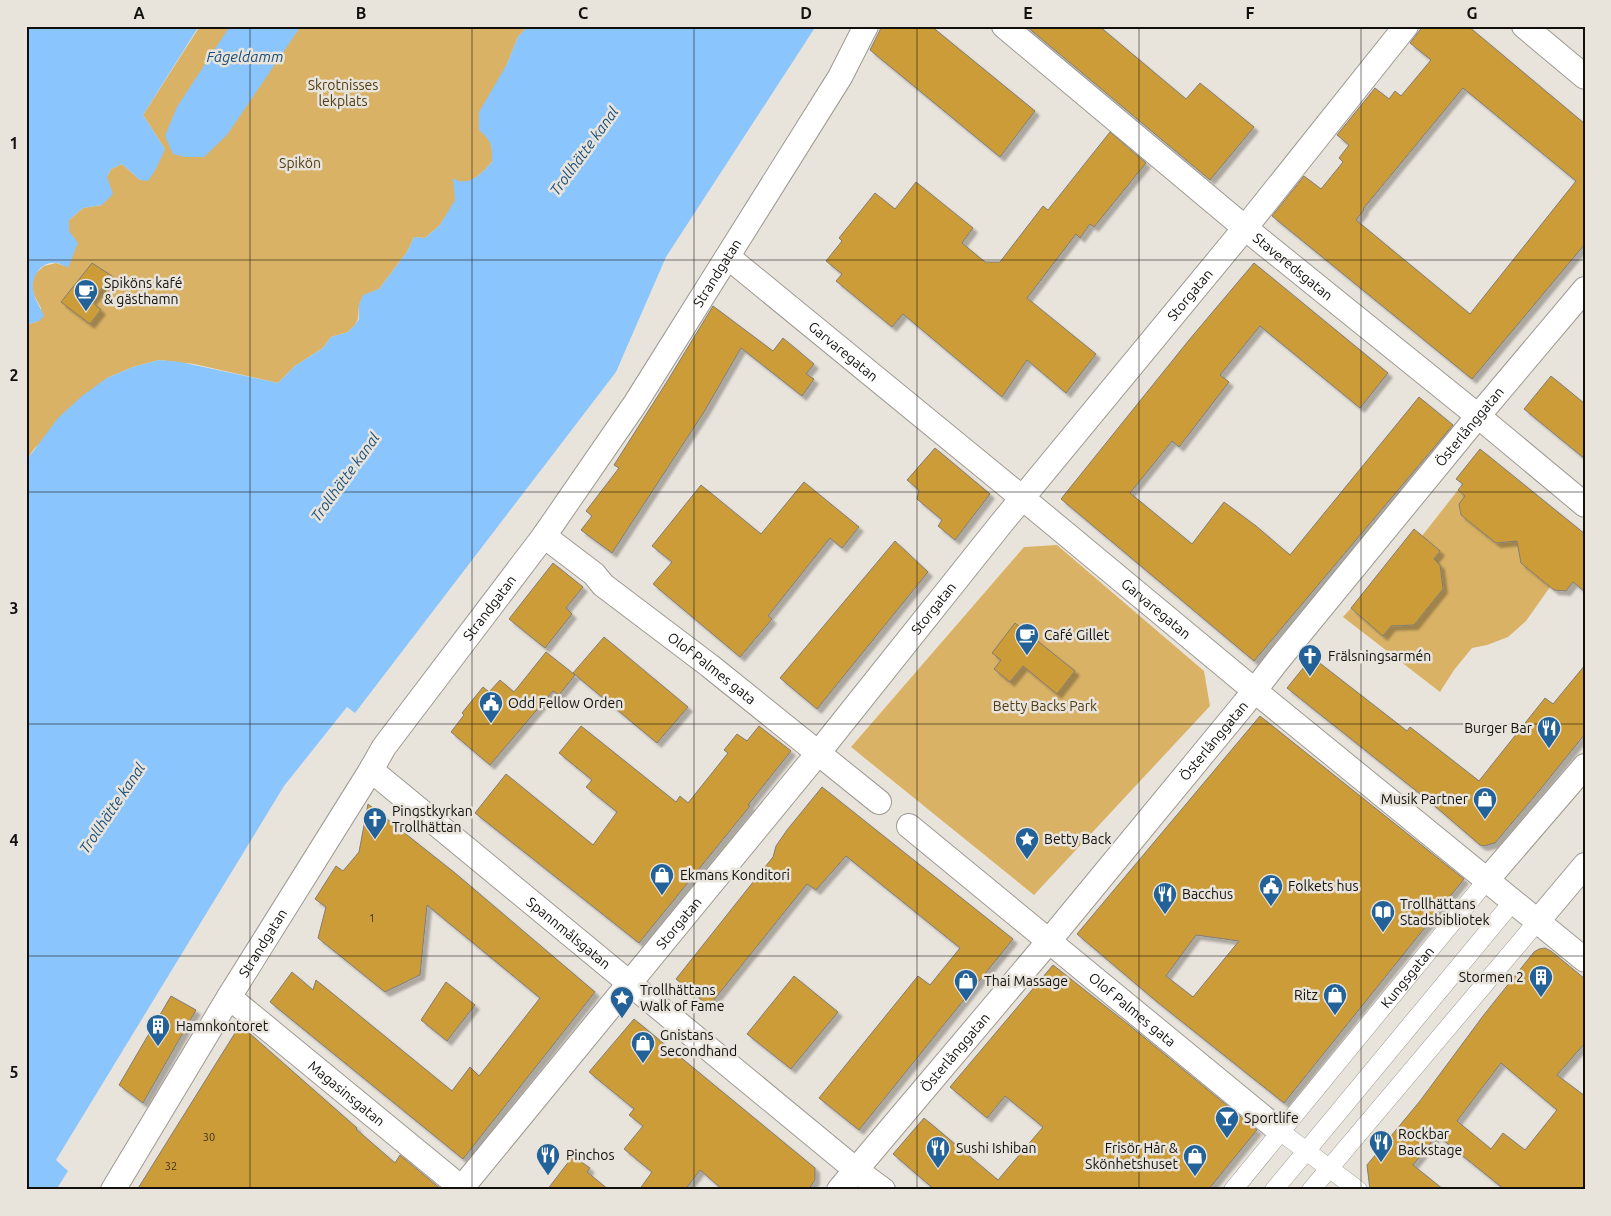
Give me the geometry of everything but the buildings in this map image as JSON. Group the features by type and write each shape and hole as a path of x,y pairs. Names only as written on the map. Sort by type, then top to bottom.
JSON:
{"street":[{"name":"Strandgatan","path":"113,1190 229,997 384,747 544,536 636,404 840,77 866,26"},
{"name":"Staveredsgatan","path":"1004,26 1245,228 1585,505"},
{"name":"Storgatan","path":"462,1189 819,752 1022,499 1245,228 1406,26"},
{"path":"1524,26 1585,77"},
{"name":"Garvaregatan","path":"728,257 1585,960"},
{"name":"Österlånggatan","path":"839,1190 1049,941 1478,416 1585,289"},
{"name":"Olof Palmes gata","path":"544,536 594,574 603,585 819,752 880,802"},
{"name":"Kungsgatan","path":"1233,1190 1487,880 1585,766"},
{"name":"Spannmålsgatan","path":"371,770 856,1170 883,1190"},
{"name":"Olof Palmes gata","path":"909,826 1281,1132 1358,1190"},
{"path":"1311,1190 1585,865"},
{"path":"1274,1190 1514,902"},
{"name":"Magasinsgatan","path":"229,997 462,1189"}],"green space":[{"name":"Spikön","path":"200,26 528,26 518,37 507,64 490,140 492,162 470,181 459,182 454,179 456,200 440,225 425,238 414,237 407,252 379,289 363,296 359,305 358,319 348,332 331,337 323,348 295,366 278,383 194,364 159,360 133,367 107,378 34,449 26,461 26,325 39,321 41,308 34,295 32,284 35,274 44,266 56,263 68,267 69,220 83,208 102,205 107,177 111,169 122,164 140,180 165,149 143,115"},
{"path":"1458,490 1465,496 1459,504 1461,515 1496,543 1507,542 1518,536 1521,563 1550,587 1526,621 1508,637 1487,645 1472,648 1454,670 1440,692 1343,617 1351,608 1383,636 1396,620 1401,625 1414,625 1443,588 1436,571 1440,565 1434,559 1440,551 1422,536"},
{"name":"Betty Backs Park","path":"1057,545 1204,671 1210,706 1034,895 851,747 1024,547"}],"water":[{"path":"26,26 199,26 143,115 165,149 156,169 148,181 140,180 122,164 111,169 107,177 113,194 102,205 83,208 69,220 69,231 78,243 68,268 58,263 51,263 37,272 33,289 44,316 39,321 26,325"},
{"name":"Fågeldamm","path":"230,26 301,26 227,135 204,157 185,157 173,154 165,136 177,107"},
{"name":"Trollhätte kanal","path":"528,26 816,26 666,257 616,372 355,713 347,707 284,786 56,1160 68,1171 56,1190 26,1190 26,461 58,418 82,396 107,378 133,367 159,360 180,362 278,383 295,366 323,348 331,337 348,332 359,319 359,305 363,295 379,289 407,252 414,237 425,238 440,225 455,200 453,178 464,182 475,178 492,162 490,144 479,130 479,112 507,64 518,37"}],"place":[{"name":"Spiköns kafé & gästhamn","path":"86,312"},
{"name":"Café Gillet","path":"1027,656"},
{"name":"Frälsningsarmén","path":"1310,677"},
{"name":"Odd Fellow Orden","path":"491,724"},
{"name":"Burger Bar","path":"1549,749"},
{"name":"Musik Partner","path":"1485,820"},
{"name":"Pingstkyrkan Trollhättan","path":"375,840"},
{"name":"Betty Back","path":"1027,860"},
{"name":"Ekmans Konditori","path":"662,896"},
{"name":"Folkets hus","path":"1271,907"},
{"name":"Bacchus","path":"1165,915"},
{"name":"Trollhättans Stadsbibliotek","path":"1383,933"},
{"name":"Stormen 2","path":"1541,998"},
{"name":"Thai Massage","path":"966,1002"},
{"name":"Ritz","path":"1335,1016"},
{"name":"Trollhättans Walk of Fame","path":"622,1019"},
{"name":"Hamnkontoret","path":"158,1047"},
{"name":"Gnistans Secondhand","path":"643,1064"},
{"name":"Sportlife","path":"1227,1139"},
{"name":"Rockbar Backstage","path":"1381,1163"},
{"name":"Sushi Ishiban","path":"938,1169"},
{"name":"Pinchos","path":"548,1176"},
{"name":"Frisör Hår & Skönhetshuset","path":"1195,1177"}],"park label":[{"name":"Skrotnisses lekplats","path":"343,94"}]}
